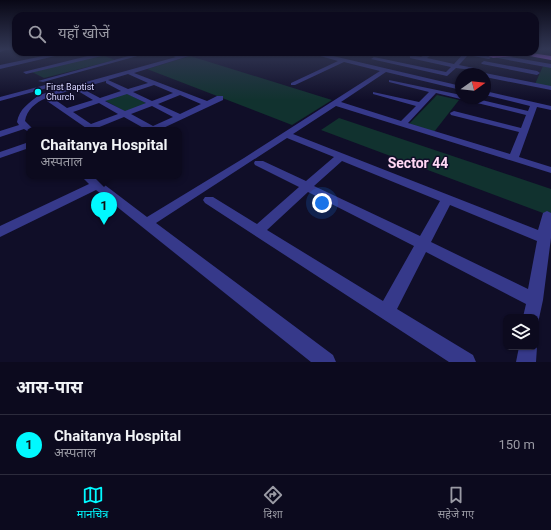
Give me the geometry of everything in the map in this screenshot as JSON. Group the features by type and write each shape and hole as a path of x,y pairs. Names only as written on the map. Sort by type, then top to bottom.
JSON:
{"street":[{"path":"16,66 58,92"},
{"path":"26,72 50,66"},
{"path":"41,81 98,66"},
{"path":"26,127 21,122 21,115 27,108 42,98 150,66"},
{"path":"293,84 331,66"},
{"path":"367,66 455,87"},
{"path":"414,66 447,74 454,66 461,68"},
{"path":"499,66 537,73"},
{"path":"532,84 539,66"},
{"path":"147,223 287,135 385,70"},
{"path":"128,72 208,104"},
{"path":"491,76 551,88"},
{"path":"391,81 455,96"},
{"path":"108,82 180,117"},
{"path":"67,111 153,83"},
{"path":"0,99 49,86"},
{"path":"80,90 147,127"},
{"path":"402,124 434,91"},
{"path":"97,127 125,114 179,93"},
{"path":"375,93 421,105"},
{"path":"491,94 551,108"},
{"path":"158,127 220,98"},
{"path":"51,101 90,127"},
{"path":"335,103 551,170"},
{"path":"489,104 530,114"},
{"path":"514,158 534,104"},
{"path":"454,113 524,132"},
{"path":"0,134 26,128"},
{"path":"287,135 544,238"},
{"path":"0,155 26,145"},
{"path":"258,230 341,156"},
{"path":"259,163 535,300"},
{"path":"90,179 326,362"},
{"path":"2,228 97,185"},
{"path":"386,312 447,199"},
{"path":"209,200 466,362"},
{"path":"533,314 547,216"},
{"path":"526,362 528,350"}],"green space":[{"path":"57,66 92,66 44,78 32,72"},
{"path":"157,66 222,66 332,100 292,125 147,69"},
{"path":"543,66 551,68 551,87 535,84"},
{"path":"126,93 148,104 126,112 104,100"},
{"path":"437,95 455,99 456,104 434,132 409,124"},
{"path":"339,118 551,189 551,216 321,130"}],"place":[{"name":"First Baptist Church","path":"38,92"},
{"name":"Chaitanya Hospital","path":"104,225"}],"district":[{"name":"Sector 44","path":"418,163"}]}
